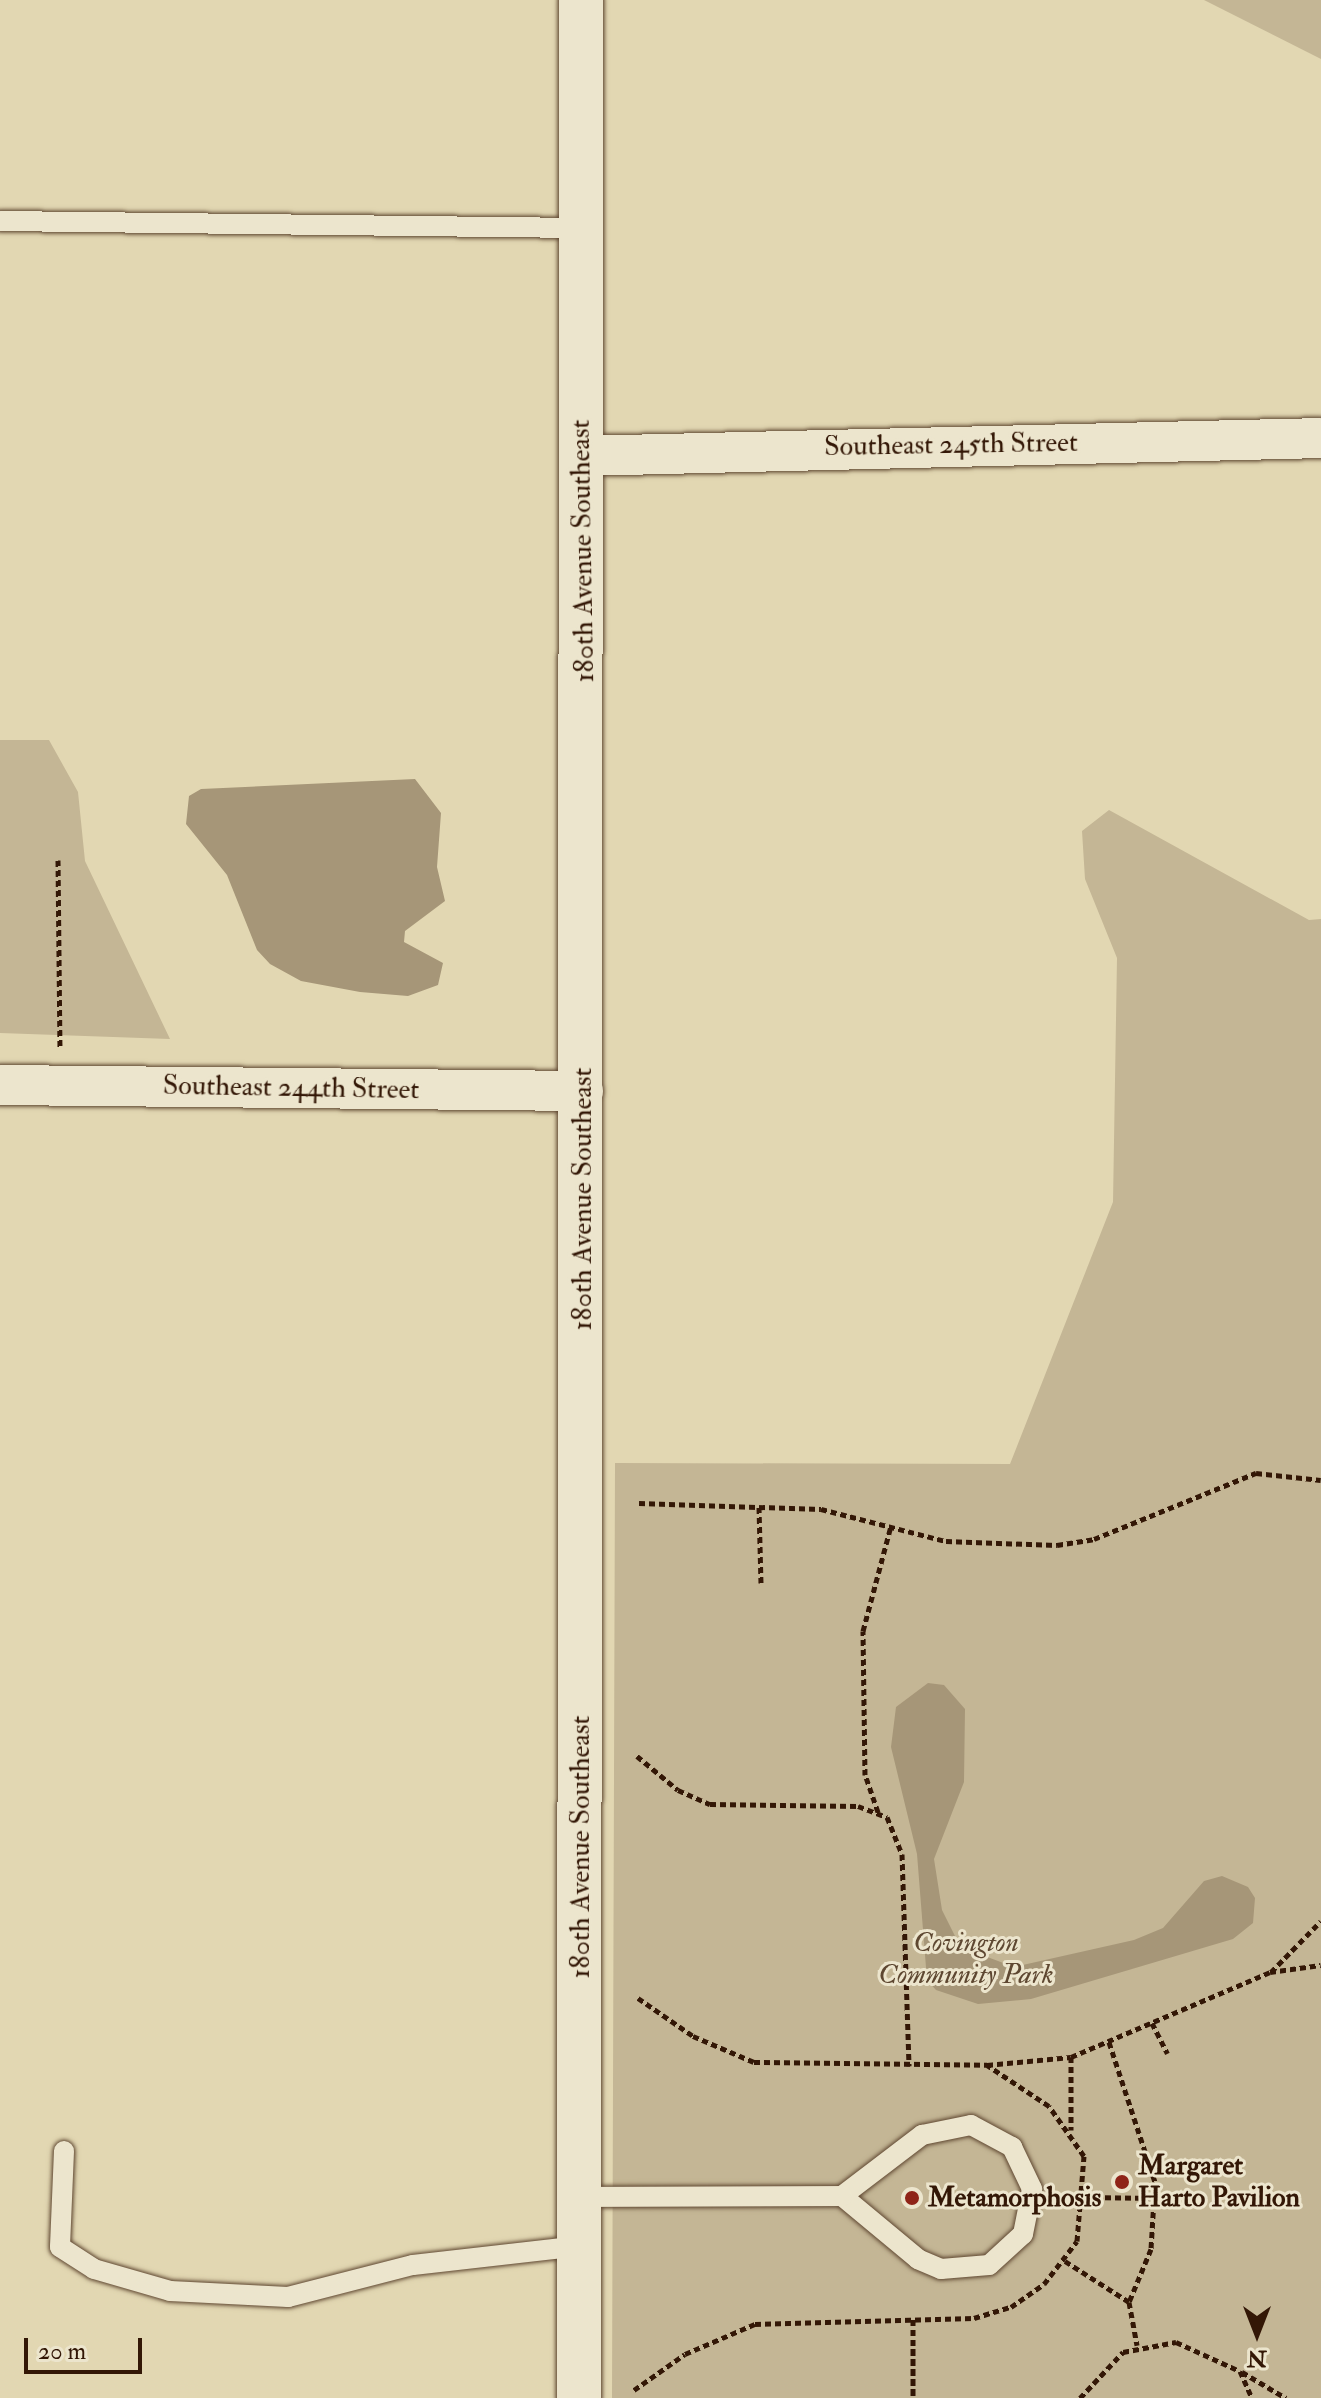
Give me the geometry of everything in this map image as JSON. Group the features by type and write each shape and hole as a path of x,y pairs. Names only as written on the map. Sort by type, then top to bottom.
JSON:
{"street":[{"name":"180th Avenue Southeast","path":"579,2398 583,1091 581,0"},
{"name":"Southeast 245th Street","path":"581,456 1321,438"},
{"name":"Southeast 244th Street","path":"0,1085 583,1091"}],"lane":[{"path":"0,221 582,228"},
{"path":"579,2197 842,2196 922,2135 946,2126 993,2133 1018,2156 1032,2189 1023,2234 989,2265 966,2271 918,2259 842,2196"},
{"path":"64,2151 60,2247 94,2269 170,2291 288,2297 413,2265 580,2246"}],"path":[{"path":"58,860 59,1085"},
{"path":"639,1503 832,1511 946,1541 1057,1545 1094,1539 1256,1473 1321,1480"},
{"path":"759,1507 761,1583"},
{"path":"891,1526 863,1631 865,1775 879,1813 895,1829 902,1854 909,2066"},
{"path":"637,1756 678,1790 710,1804 858,1806 879,1813"},
{"path":"1270,1972 1321,1921"},
{"path":"638,1998 693,2036 754,2062 909,2066 1071,2057 1270,1972 1321,1965"},
{"path":"1152,2023 1167,2053"},
{"path":"1109,2042 1145,2135 1156,2198 1151,2249 1129,2302 1137,2345"},
{"path":"1071,2057 1071,2131"},
{"path":"1085,2197 1156,2198"},
{"path":"1065,2261 1129,2302"},
{"path":"913,2319 913,2398"},
{"path":"1080,2398 1111,2360 1137,2345 1196,2346 1286,2398"},
{"path":"1240,2371 1252,2398"}],"green space":[{"path":"1204,0 1321,0 1321,59"},
{"path":"0,740 49,740 78,792 85,861 170,1039 0,1033"},
{"name":"Covington Community Park","path":"1109,810 1309,920 1321,919 1321,2398 612,2398 615,1463 1010,1464 1113,1202 1117,958 1085,879 1082,831"}],"shaded area":[{"path":"415,779 441,813 437,867 445,901 405,931 404,942 443,963 438,985 408,996 360,992 301,981 270,964 257,950 227,875 186,824 189,796 201,789"},
{"path":"928,1683 944,1685 965,1709 964,1782 934,1859 942,1910 956,1938 974,1952 1014,1967 1134,1940 1163,1928 1204,1881 1222,1876 1248,1887 1255,1898 1253,1923 1233,1939 1031,1999 978,2004 936,1990 927,1980 917,1854 891,1747 896,1707"}],"place":[{"name":"Margaret Harto Pavilion","path":"1122,2182"},
{"name":"Metamorphosis","path":"912,2198"}]}
